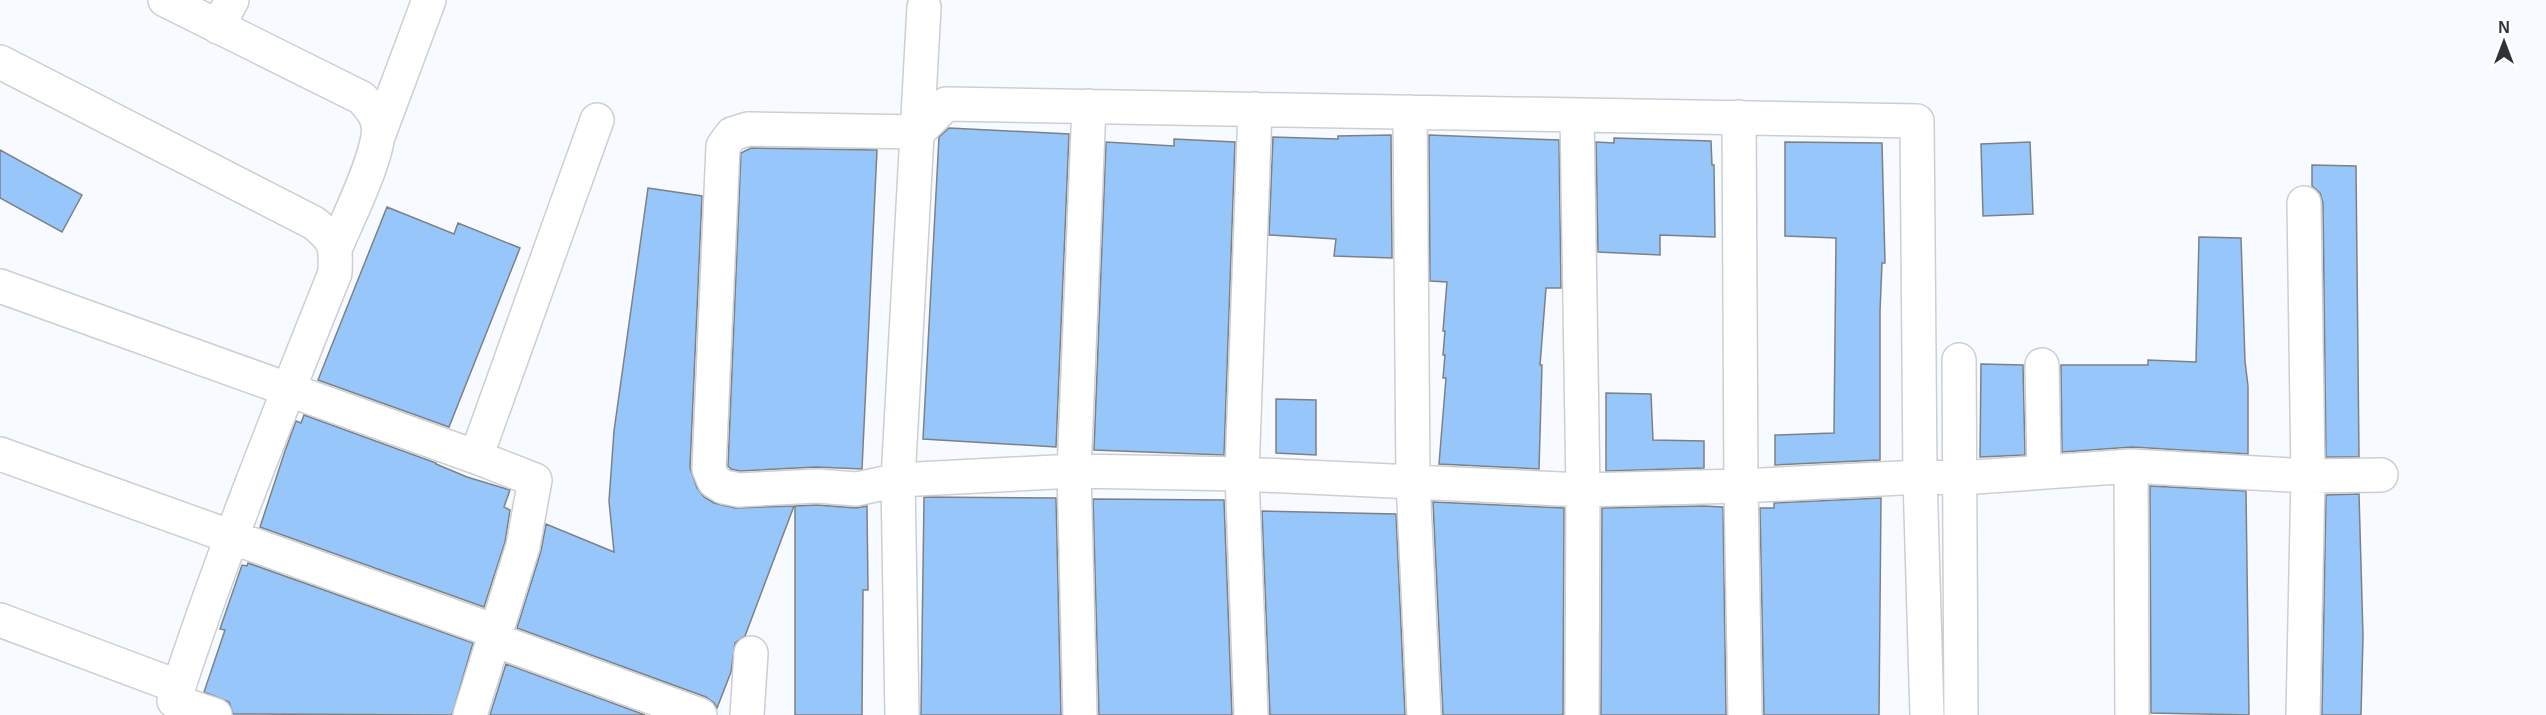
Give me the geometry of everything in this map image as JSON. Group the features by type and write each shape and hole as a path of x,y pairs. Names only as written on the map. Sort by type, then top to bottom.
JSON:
{"street":[{"path":"165,0 225,13 362,98 374,113 379,134"},
{"path":"174,701 233,537 335,273 336,247 369,168 379,134 429,0"},
{"path":"902,715 898,480 924,7"},
{"path":"0,62 314,223 328,234 336,247"},
{"path":"1927,715 1920,477 1917,121 946,104 918,132 748,129 732,134 723,146 709,469 714,481 724,487 739,490 817,486 857,489 898,480 1074,471 1242,474 1583,490 1741,486 1920,477 1961,478 2130,466 2308,476 2381,475"},
{"path":"1080,715 1074,471 1089,106"},
{"path":"1251,715 1242,474 1255,109"},
{"path":"1410,112 1413,482 1424,715"},
{"path":"1577,115 1583,490 1582,715"},
{"path":"1739,117 1741,486 1746,715"},
{"path":"476,457 597,120"},
{"path":"2303,715 2308,476 2304,203"},
{"path":"0,286 535,480 528,524 496,636 470,715"},
{"path":"1959,360 1961,715"},
{"path":"2042,366 2044,472"},
{"path":"0,454 233,537 699,715"},
{"path":"2130,466 2133,715"},
{"path":"0,621 174,701 215,715"},
{"path":"747,715 751,653"}],"building":[{"path":"949,128 1069,134 1056,447 923,439 939,137"},
{"path":"1391,135 1392,258 1334,256 1336,239 1269,235 1273,137 1338,139 1338,136"},
{"path":"1429,135 1559,140 1561,288 1546,288 1540,365 1542,365 1539,469 1439,464 1446,378 1443,378 1445,331 1443,331 1447,282 1430,281"},
{"path":"1614,138 1711,141 1712,165 1714,165 1715,237 1660,235 1660,255 1598,252 1596,142 1614,143"},
{"path":"1174,139 1235,142 1224,455 1094,450 1106,142 1174,146"},
{"path":"1785,142 1882,143 1885,263 1882,263 1880,311 1880,460 1775,465 1775,435 1834,433 1836,238 1785,236"},
{"path":"2030,142 2033,214 1983,216 1981,144"},
{"path":"751,148 877,150 862,469 816,467 740,471 728,466 741,153"},
{"path":"0,150 82,195 62,232 0,198"},
{"path":"2312,165 2356,166 2359,457 2326,457 2323,203 2320,193 2312,186"},
{"path":"648,188 702,196 690,468 697,488 704,497 714,503 735,508 794,506 745,636 735,643 731,672 717,708 706,697 517,628 541,551 546,524 614,552 609,501 614,431"},
{"path":"387,207 454,234 458,223 520,248 449,427 318,380"},
{"path":"2199,237 2241,238 2245,361 2248,386 2248,454 2132,447 2062,452 2061,365 2148,365 2148,360 2196,362"},
{"path":"1981,364 2023,365 2025,455 1980,457"},
{"path":"1606,393 1651,394 1653,440 1704,441 1704,468 1606,471"},
{"path":"1276,399 1316,400 1316,455 1276,453"},
{"path":"304,415 436,463 467,477 510,490 504,507 510,510 505,542 484,607 260,527 296,421 301,423"},
{"path":"2150,486 2246,491 2249,715 2151,713"},
{"path":"2359,494 2363,636 2361,715 2322,715 2326,495"},
{"path":"924,497 1056,498 1061,715 921,715"},
{"path":"1881,498 1879,715 1764,715 1760,508 1774,508 1774,503"},
{"path":"1093,499 1224,500 1232,715 1099,715"},
{"path":"1433,502 1564,508 1563,715 1443,715"},
{"path":"795,506 856,508 867,506 868,590 863,590 862,715 795,715"},
{"path":"1723,507 1726,715 1601,715 1602,508"},
{"path":"1262,511 1396,514 1405,715 1270,715"},
{"path":"248,563 473,643 452,715 233,714 229,702 204,692 225,630 220,629 242,565 247,566"},
{"path":"506,664 645,715 490,715"}]}
